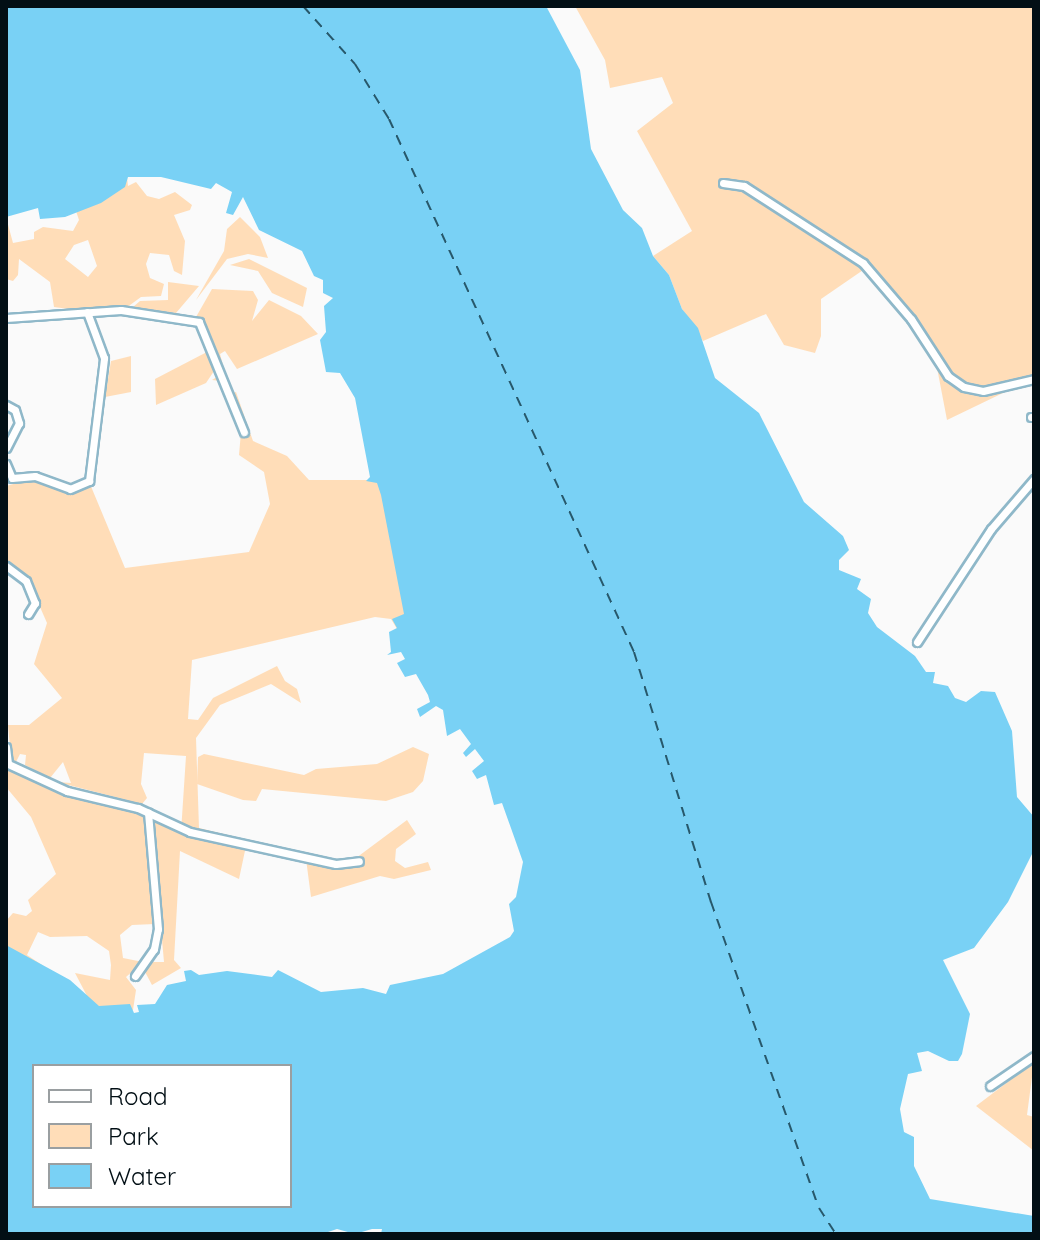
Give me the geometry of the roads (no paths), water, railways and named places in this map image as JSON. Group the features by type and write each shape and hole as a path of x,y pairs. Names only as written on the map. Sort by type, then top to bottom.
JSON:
{"street":[{"path":"723,183 744,186 863,263 911,319 948,376 964,387 983,391 1034,379"},
{"path":"6,464 12,478 35,476 70,489 91,478 104,358 87,312"},
{"path":"6,318 138,312 199,322 244,432"},
{"path":"6,405 19,419 7,443"},
{"path":"917,642 991,529 1034,479"},
{"path":"6,566 26,581 35,603 28,614"},
{"path":"6,747 7,763 67,791 148,812 190,832 338,865 359,861"},
{"path":"135,976 154,949 158,929 148,812"},
{"path":"990,1086 1034,1056"}],"water":[{"path":"6,6 546,6 580,70 591,149 623,210 642,228 653,256 669,275 682,309 698,328 715,378 759,413 804,502 843,536 849,550 839,560 839,570 861,579 857,589 871,599 868,613 877,627 915,656 926,672 935,672 933,683 948,686 955,698 966,702 981,691 995,692 1012,731 1017,797 1034,817 1034,850 1008,902 974,948 943,960 970,1014 962,1054 958,1061 949,1061 928,1051 917,1053 922,1071 908,1074 900,1109 904,1132 914,1137 914,1166 930,1199 1034,1216 1034,1234 381,1234 382,1229 372,1229 355,1234 337,1229 322,1234 6,1234 6,945 70,980 99,1006 130,1004 134,1013 139,1012 137,1005 155,1004 167,985 186,981 184,971 191,970 199,975 227,971 272,977 278,970 321,992 363,988 386,994 390,985 443,974 510,937 514,931 509,904 516,897 523,862 502,803 494,805 486,775 477,779 472,771 484,761 475,749 466,757 463,753 471,744 460,729 447,736 443,710 436,706 420,717 417,709 430,702 428,695 416,674 405,677 397,663 405,659 401,652 387,655 391,652 389,632 397,628 392,619 404,614 381,495 377,483 366,481 370,477 355,398 340,373 326,372 320,340 326,332 324,306 333,298 323,293 323,280 314,276 302,251 259,230 243,197 233,215 226,213 232,192 216,183 211,189 161,177 128,177 125,187 101,203 65,217 40,219 38,208 6,217"}]}
